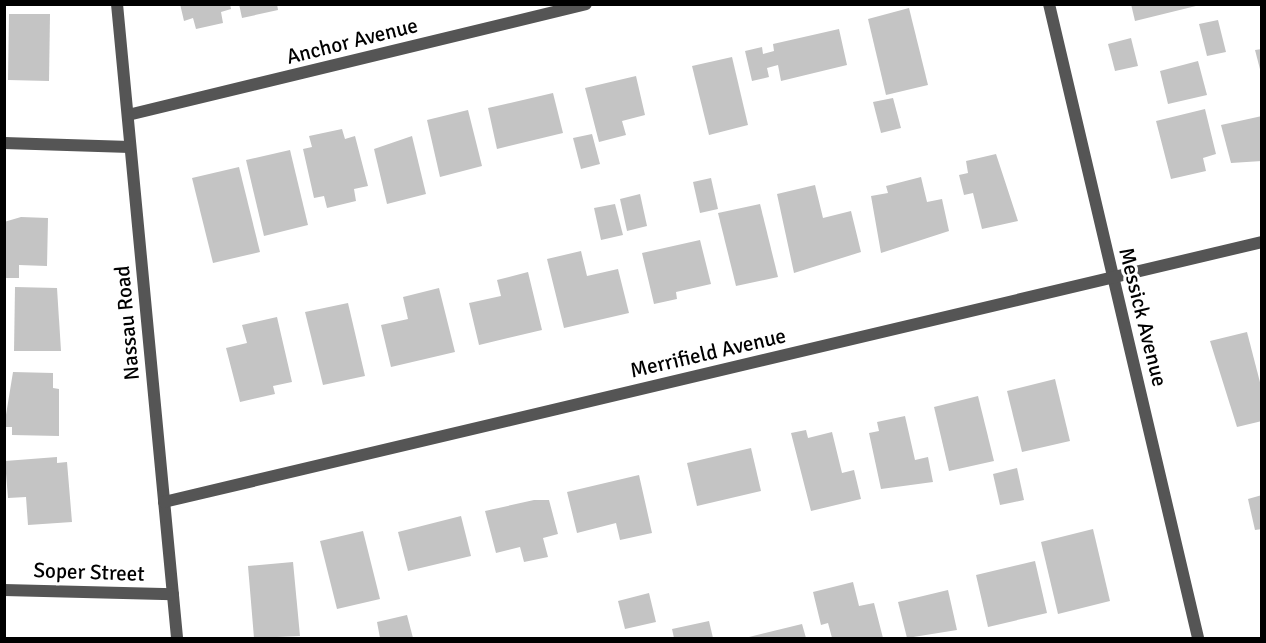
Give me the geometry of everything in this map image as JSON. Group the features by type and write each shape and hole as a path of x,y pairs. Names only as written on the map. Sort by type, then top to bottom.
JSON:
{"street":[{"name":"Nassau Road","path":"117,4 177,639"},
{"name":"Anchor Avenue","path":"128,115 586,4"},
{"name":"Messick Avenue","path":"1049,4 1198,639"},
{"path":"4,143 130,147"},
{"name":"Merrifield Avenue","path":"164,502 1262,242"},
{"name":"Soper Street","path":"4,590 173,594"}],"building":[{"path":"180,4 230,4 231,9 221,12 223,23 196,29 193,18 184,21"},
{"path":"239,4 277,4 278,10 242,18"},
{"path":"1131,4 1199,4 1200,5 1135,21"},
{"path":"909,8 928,85 886,95 868,19"},
{"path":"9,14 50,14 49,81 8,80"},
{"path":"1218,20 1226,52 1207,56 1199,24"},
{"path":"839,29 847,65 781,81 778,65 767,68 769,77 752,81 745,51 762,47 763,54 774,51 773,44"},
{"path":"1131,38 1138,66 1115,71 1108,44"},
{"path":"1262,49 1262,73 1261,73 1255,50"},
{"path":"732,57 748,125 709,135 692,66"},
{"path":"1198,61 1207,95 1168,104 1160,71"},
{"path":"636,76 645,115 622,121 626,135 599,142 585,88"},
{"path":"553,93 563,133 497,149 488,108"},
{"path":"893,98 901,128 881,133 873,102"},
{"path":"1205,109 1216,154 1203,158 1206,171 1171,179 1156,121"},
{"path":"468,110 482,166 440,177 427,120"},
{"path":"1262,116 1262,161 1231,163 1221,125"},
{"path":"342,129 345,139 355,136 368,186 354,189 356,201 327,208 324,196 314,198 303,149 312,147 309,136"},
{"path":"592,134 600,164 581,169 573,138"},
{"path":"412,136 426,194 387,204 374,149"},
{"path":"290,150 308,225 264,236 246,160"},
{"path":"996,154 1018,221 982,229 973,193 964,195 959,175 968,173 966,161"},
{"path":"239,167 260,252 213,263 192,178"},
{"path":"921,177 927,202 942,199 949,231 881,253 871,196 888,193 886,186"},
{"path":"711,178 718,209 700,213 693,182"},
{"path":"815,185 823,218 851,211 861,252 794,273 777,194"},
{"path":"640,194 647,226 627,231 620,199"},
{"path":"615,204 623,235 601,240 594,208"},
{"path":"760,204 778,277 736,286 718,213"},
{"path":"21,217 48,218 47,266 19,265 19,278 4,278 4,222"},
{"path":"700,240 711,284 676,292 677,299 654,304 642,253"},
{"path":"581,251 587,276 618,269 629,313 564,328 547,259"},
{"path":"528,272 542,330 479,345 469,303 501,296 497,280"},
{"path":"15,287 57,288 61,351 14,351"},
{"path":"439,288 455,352 391,367 381,325 408,319 403,297"},
{"path":"348,303 365,376 323,385 305,312"},
{"path":"277,317 292,382 273,386 275,394 240,402 226,348 247,343 242,325"},
{"path":"1247,332 1262,390 1262,421 1237,427 1210,341"},
{"path":"13,372 53,373 53,388 59,389 59,436 12,435 12,427 4,427"},
{"path":"1055,379 1070,441 1022,452 1007,391"},
{"path":"978,396 994,461 949,471 934,407"},
{"path":"905,416 915,460 928,457 933,482 881,489 869,433 879,431 877,422"},
{"path":"806,430 808,438 832,432 842,473 854,470 861,499 811,511 791,433"},
{"path":"751,448 761,491 697,506 687,463"},
{"path":"57,457 57,463 67,462 72,522 28,525 26,497 8,498 5,461"},
{"path":"1017,468 1024,500 1000,505 993,474"},
{"path":"639,475 652,533 620,540 616,523 577,533 567,492"},
{"path":"1262,495 1262,529 1255,530 1248,499"},
{"path":"534,500 549,500 558,534 543,538 548,557 524,562 520,547 496,553 485,511"},
{"path":"461,516 471,556 408,571 398,532"},
{"path":"1093,529 1110,601 1058,614 1041,542"},
{"path":"363,531 380,599 337,609 320,541"},
{"path":"1035,561 1047,613 988,627 976,575"},
{"path":"293,562 300,636 254,638 248,566"},
{"path":"853,582 859,606 874,603 883,638 832,638 828,623 821,625 813,592"},
{"path":"948,590 957,630 907,638 898,602"},
{"path":"649,593 656,622 625,629 618,601"},
{"path":"407,615 413,638 380,638 377,622"},
{"path":"709,621 713,638 674,638 672,629"},
{"path":"802,624 806,638 745,638"}]}
